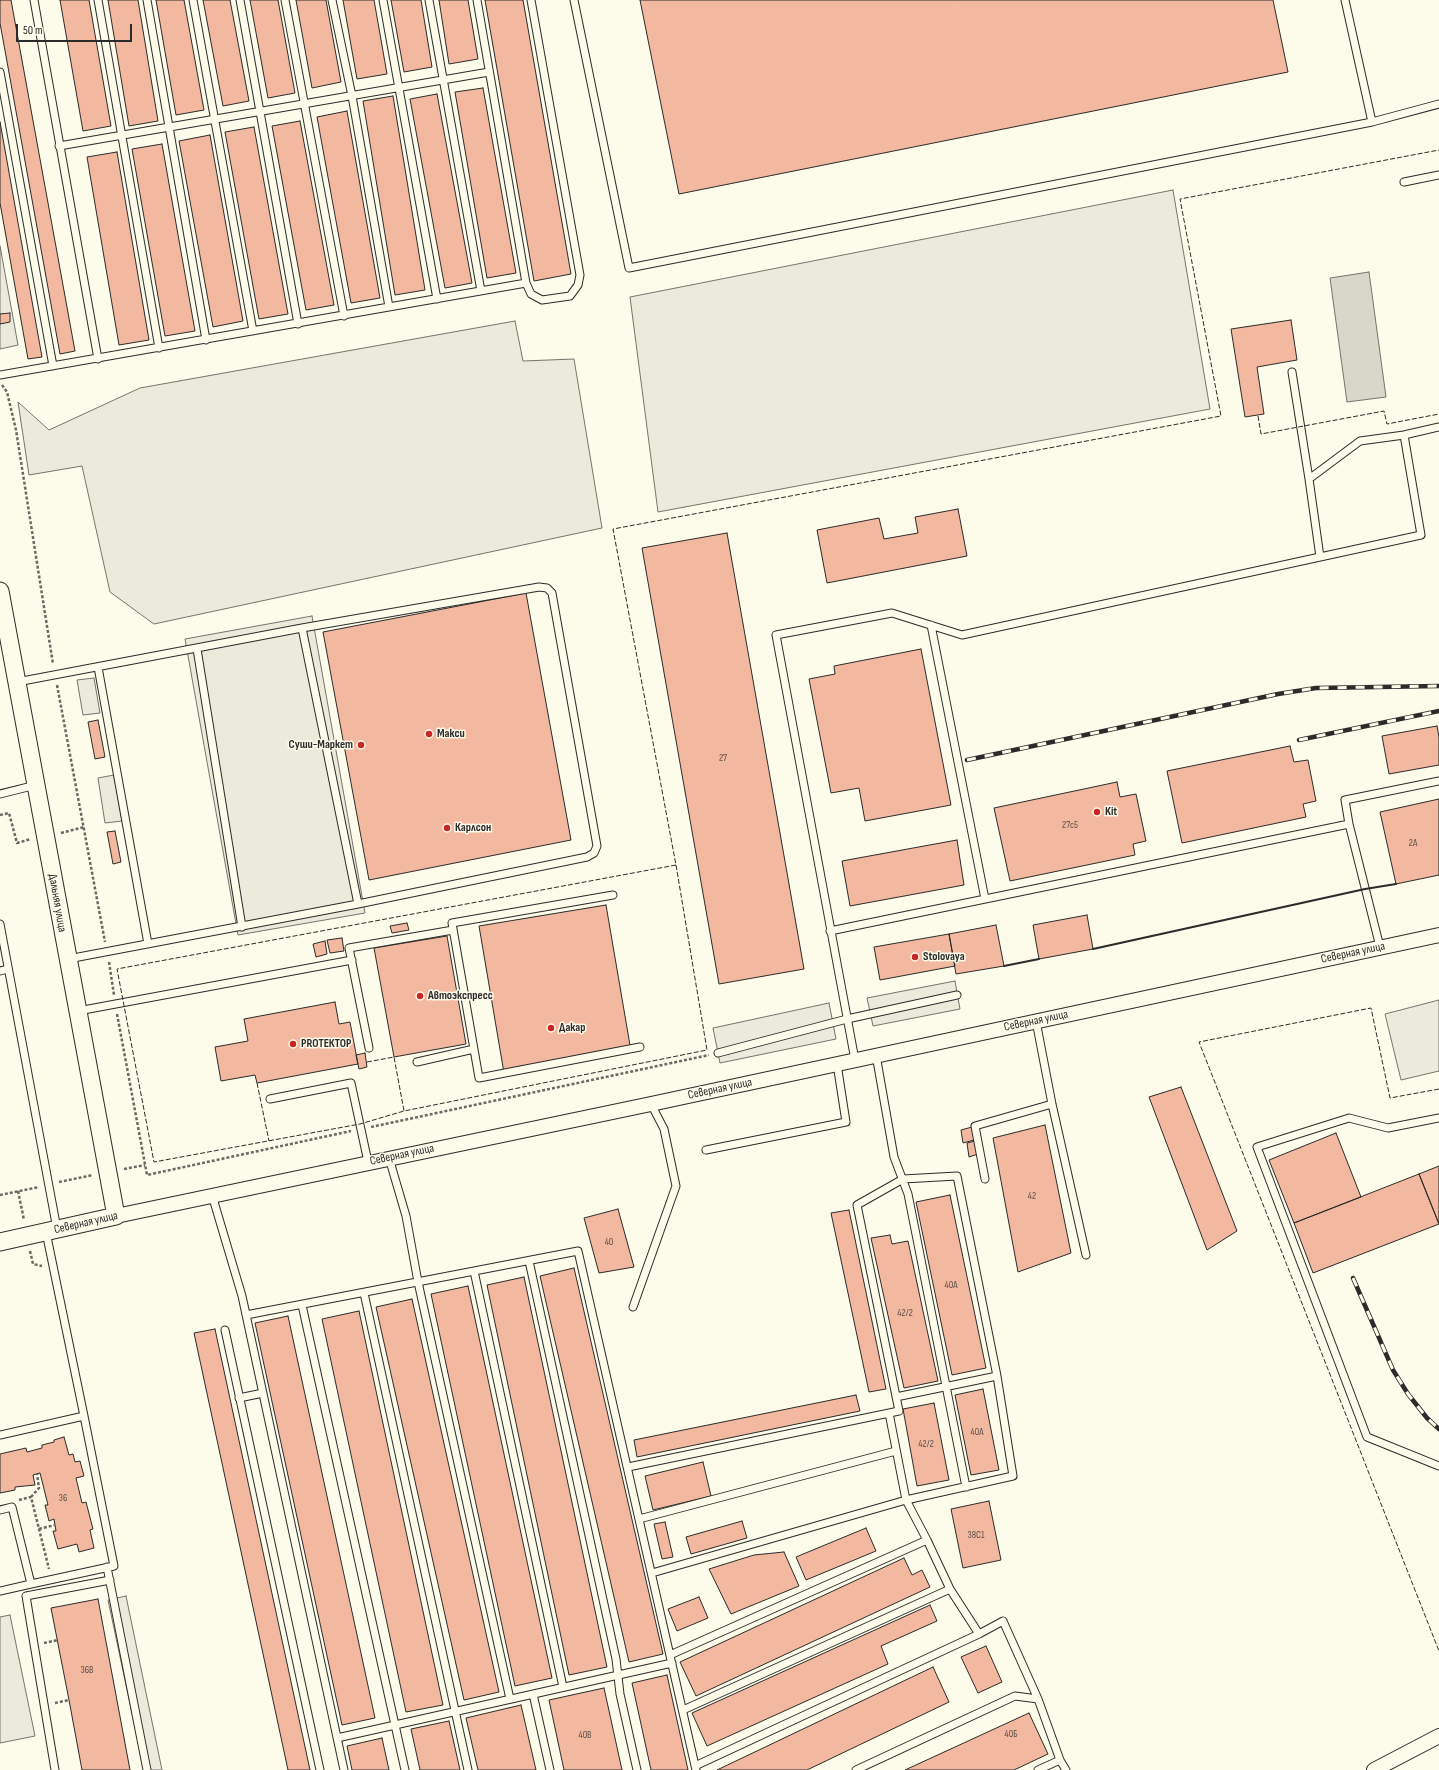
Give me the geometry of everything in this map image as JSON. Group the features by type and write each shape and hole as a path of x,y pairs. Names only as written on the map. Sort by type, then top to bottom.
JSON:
{"street":[{"name":"Дальняя улица","path":"0,591 116,1216"},
{"name":"Северная улица","path":"0,1242 212,1195 651,1104 1380,947 1439,936"},
{"path":"1374,1770 1439,1736"}],"lane":[{"path":"34,0 98,359"},
{"path":"98,0 159,348"},
{"path":"147,0 206,340"},
{"path":"193,0 253,332"},
{"path":"240,0 298,324"},
{"path":"285,0 306,103 344,316"},
{"path":"332,0 352,96 389,307"},
{"path":"383,0 437,299"},
{"path":"429,0 481,291"},
{"path":"477,0 526,284 532,294 542,300 570,296 578,285 580,275 531,0"},
{"path":"574,0 629,268 1372,122 1439,104"},
{"path":"1345,0 1372,122"},
{"path":"0,72 53,366"},
{"path":"59,146 489,72"},
{"path":"1404,182 1439,175"},
{"path":"0,375 526,284"},
{"path":"1292,372 1320,557"},
{"path":"1309,479 1360,441 1404,435 1439,427"},
{"path":"855,1060 776,635 892,613 962,635 1421,535 1404,435"},
{"path":"17,682 302,628 539,587 547,588 552,593 596,846 594,853 587,857 358,904 68,959"},
{"path":"930,625 985,899"},
{"path":"302,628 358,904"},
{"path":"196,649 242,926"},
{"path":"98,667 148,944"},
{"path":"1380,947 1349,824 1345,800 1439,781"},
{"path":"0,794 36,785"},
{"path":"830,931 1349,824"},
{"path":"613,895 452,923 479,1078 640,1047"},
{"path":"0,924 51,1230 84,1416 114,1566 0,1591"},
{"path":"369,1048 349,948 453,930"},
{"path":"78,1011 352,960"},
{"path":"0,970 8,969"},
{"path":"718,1053 847,1019 957,995"},
{"path":"1036,1021 1052,1104 1086,1255"},
{"path":"417,1062 474,1049"},
{"path":"876,1056 894,1157 908,1194 966,1487"},
{"path":"706,1150 846,1122 837,1064"},
{"path":"270,1099 351,1083 368,1162"},
{"path":"633,1306 676,1186 664,1129 651,1104"},
{"path":"985,1179 975,1126 1052,1104"},
{"path":"1439,1118 1388,1128 1348,1118 1257,1147 1367,1437 1439,1466"},
{"path":"389,1158 406,1216 418,1282 510,1699"},
{"path":"628,1467 899,1411 857,1205 903,1179 957,1176 997,1376 1013,1476 906,1500 652,1573"},
{"path":"212,1195 246,1316 344,1770"},
{"path":"246,1316 578,1251 696,1768 979,1634 1003,1621 1038,1699 1060,1760 1066,1770"},
{"path":"529,1261 616,1659 620,1694 637,1770"},
{"path":"474,1271 564,1687"},
{"path":"364,1293 468,1770"},
{"path":"302,1305 405,1770"},
{"path":"225,1330 320,1770"},
{"path":"896,1397 997,1376"},
{"path":"239,1398 263,1393"},
{"path":"890,1413 906,1500 950,1589 979,1634"},
{"path":"0,1435 84,1416"},
{"path":"639,1519 896,1451"},
{"path":"0,1510 12,1507 31,1584"},
{"path":"670,1655 927,1540"},
{"path":"107,1567 148,1770"},
{"path":"55,1770 26,1596 110,1580"},
{"path":"683,1710 950,1589"},
{"path":"337,1738 672,1663"},
{"path":"533,1694 550,1770"},
{"path":"856,1770 1016,1696 1038,1699"},
{"path":"1038,1770 1060,1760"}],"path":[{"path":"0,381 7,392 16,430 55,674 147,1175 718,1053"},
{"path":"108,1172 145,1165"},
{"path":"12,1501 31,1497 39,1488 37,1474"},
{"path":"31,1497 52,1580"},
{"path":"40,1529 55,1525"},
{"path":"42,1643 58,1640"},
{"path":"53,1703 69,1700"}],"shaded area":[{"path":"1173,190 1210,409 658,512 630,297"},
{"path":"0,246 18,345 0,349"},
{"path":"1369,272 1386,397 1347,402 1330,278"},
{"path":"515,321 523,361 574,359 602,528 154,624 110,592 82,466 29,475 18,402 49,430 140,388"},
{"path":"312,616 365,913 238,935 185,639"},
{"path":"94,678 100,713 83,715 77,680"},
{"path":"114,775 122,821 105,823 98,778"},
{"path":"955,981 960,1009 873,1026 867,998"},
{"path":"1439,1000 1439,1071 1401,1080 1385,1014"},
{"path":"829,1003 836,1039 720,1063 713,1028"},
{"path":"126,1596 162,1770 144,1770 108,1600"},
{"path":"10,1615 35,1736 0,1743 0,1617"}],"building":[{"path":"0,0 11,0 75,351 60,354 0,23"},
{"path":"60,0 89,0 111,126 83,131"},
{"path":"108,0 138,0 158,121 129,126"},
{"path":"156,0 184,0 204,110 176,115"},
{"path":"203,0 230,0 249,101 223,106"},
{"path":"250,0 278,0 295,93 268,98"},
{"path":"296,0 326,0 341,82 312,88"},
{"path":"343,0 374,0 387,74 357,79"},
{"path":"391,0 421,0 432,67 404,72"},
{"path":"439,0 468,0 478,59 449,64"},
{"path":"485,0 523,0 571,274 534,281"},
{"path":"640,0 1273,0 1288,72 679,194"},
{"path":"483,88 516,273 487,278 455,92"},
{"path":"437,94 472,283 445,288 410,99"},
{"path":"393,96 425,290 395,295 363,101"},
{"path":"347,111 380,298 351,303 317,117"},
{"path":"300,121 334,305 306,310 272,126"},
{"path":"0,122 42,357 28,359 0,203"},
{"path":"254,127 288,314 259,319 225,132"},
{"path":"210,135 243,321 213,327 179,141"},
{"path":"162,144 195,331 165,336 132,149"},
{"path":"117,152 149,340 119,345 87,157"},
{"path":"10,313 10,322 0,324 0,314"},
{"path":"1291,320 1297,360 1257,367 1264,414 1245,417 1231,329"},
{"path":"958,509 967,556 827,583 817,530 879,518 884,539 918,533 915,517"},
{"path":"727,533 804,969 719,984 642,548"},
{"path":"526,593 571,840 369,880 323,632"},
{"path":"921,649 951,805 865,821 859,788 831,793 809,679 835,674 834,666"},
{"path":"98,720 105,757 95,759 88,722"},
{"path":"1437,726 1439,737 1439,765 1389,774 1382,736"},
{"path":"1290,746 1294,762 1308,760 1316,801 1303,804 1306,817 1182,843 1167,771"},
{"path":"1117,782 1120,797 1136,794 1146,841 1133,844 1135,855 1010,881 994,808"},
{"path":"1439,799 1439,875 1396,884 1380,812"},
{"path":"115,831 121,862 113,864 107,832"},
{"path":"957,840 964,885 850,906 842,861"},
{"path":"606,905 631,1051 504,1073 479,926"},
{"path":"1087,915 1093,949 1039,959 1033,925"},
{"path":"407,923 409,930 392,933 390,926"},
{"path":"996,925 1004,966 956,974 949,934"},
{"name":"Stolovaya","path":"949,934 955,966 880,980 874,947"},
{"name":"Автоэкспресс","path":"447,936 466,1044 394,1057 374,948"},
{"path":"342,938 344,951 330,953 327,940"},
{"path":"325,941 327,954 316,957 313,944"},
{"name":"PROТЕКТОР","path":"335,1002 339,1024 350,1022 358,1064 257,1083 255,1075 221,1081 215,1047 248,1041 244,1019"},
{"path":"365,1053 367,1067 359,1069 356,1055"},
{"path":"1181,1087 1237,1231 1207,1250 1149,1097"},
{"path":"1045,1125 1071,1253 1018,1272 993,1138"},
{"path":"972,1127 974,1140 963,1143 961,1130"},
{"path":"1336,1133 1361,1197 1294,1223 1269,1160"},
{"path":"975,1141 978,1154 969,1157 967,1143"},
{"path":"1439,1166 1439,1224 1419,1174"},
{"path":"1419,1174 1439,1224 1313,1273 1294,1223"},
{"path":"950,1195 986,1368 952,1375 916,1202"},
{"path":"618,1209 634,1267 599,1273 584,1218"},
{"path":"849,1210 886,1389 869,1392 831,1213"},
{"path":"890,1235 892,1244 908,1241 938,1381 904,1388 871,1238"},
{"path":"574,1268 663,1654 629,1662 540,1276"},
{"path":"524,1277 607,1667 569,1675 487,1285"},
{"path":"468,1286 552,1678 515,1686 431,1294"},
{"path":"412,1299 499,1692 464,1700 376,1307"},
{"path":"359,1311 443,1705 406,1712 322,1319"},
{"path":"288,1316 375,1718 342,1725 255,1323"},
{"path":"215,1329 310,1770 288,1770 194,1333"},
{"path":"983,1389 999,1470 971,1475 955,1395"},
{"path":"856,1395 860,1411 637,1457 634,1440"},
{"path":"934,1403 949,1480 917,1486 903,1409"},
{"path":"64,1437 69,1455 73,1454 75,1462 80,1461 84,1476 76,1478 82,1503 86,1502 93,1529 90,1530 94,1548 79,1552 77,1544 58,1549 53,1531 56,1531 54,1519 49,1521 45,1505 48,1505 40,1473 33,1475 35,1485 15,1487 15,1490 0,1493 0,1454 26,1448 27,1452 42,1448 42,1445 54,1442 54,1440"},
{"path":"703,1462 711,1496 653,1510 645,1476"},
{"path":"989,1501 1001,1560 963,1568 951,1509"},
{"path":"742,1521 747,1538 691,1554 686,1537"},
{"path":"665,1522 673,1557 662,1559 654,1524"},
{"path":"866,1528 876,1551 806,1580 796,1557"},
{"path":"784,1552 799,1586 731,1614 709,1569 754,1555"},
{"path":"904,1558 912,1575 922,1570 930,1587 696,1696 680,1662"},
{"path":"699,1597 708,1618 677,1631 668,1609"},
{"path":"98,1599 130,1770 82,1770 51,1608"},
{"path":"930,1605 937,1621 881,1646 888,1664 707,1746 692,1713"},
{"path":"986,1646 1002,1682 978,1693 961,1657"},
{"path":"933,1667 949,1702 807,1770 717,1770"},
{"path":"667,1675 688,1770 651,1770 632,1683"},
{"path":"604,1688 622,1770 564,1770 549,1700"},
{"path":"521,1705 536,1770 478,1770 466,1718"},
{"path":"1029,1713 1048,1754 1014,1770 905,1770"},
{"path":"449,1721 460,1770 420,1770 411,1729"},
{"path":"382,1738 389,1770 352,1770 347,1746"}],"railway":[{"path":"967,760 1278,694 1316,688 1439,686"},
{"path":"1299,740 1439,711"},
{"path":"1353,1278 1393,1370 1408,1394 1427,1418 1439,1429"}],"fence":[{"path":"676,865 117,969 154,1162 360,1124 404,1111 707,1050 676,865 613,529 1221,416 1180,199 1439,150"},
{"path":"1258,416 1261,434 1384,411 1387,424 1439,414"},
{"path":"1439,1089 1390,1098 1371,1008 1199,1042 1439,1651"},
{"path":"367,1062 394,1057 404,1111"},
{"path":"257,1083 269,1141"}],"wall":[{"path":"1093,949 1365,889 1396,884"},
{"path":"1004,966 1039,959"}],"place":[{"name":"Макси","path":"429,734"},
{"name":"Суши-Маркет","path":"361,745"},
{"name":"Kit","path":"1097,812"},
{"name":"Карлсон","path":"447,828"},
{"name":"Stolovaya","path":"915,957"},
{"name":"Автоэкспресс","path":"420,996"},
{"name":"Дакар","path":"551,1028"},
{"name":"PROТЕКТОР","path":"293,1044"}]}
